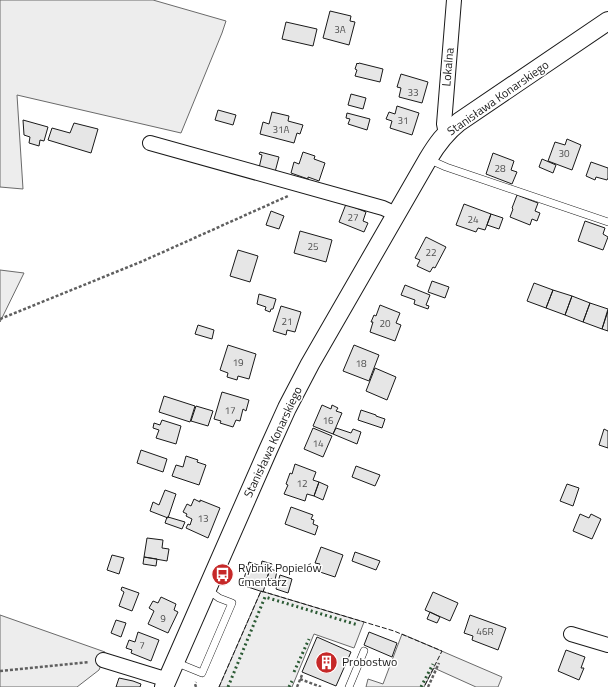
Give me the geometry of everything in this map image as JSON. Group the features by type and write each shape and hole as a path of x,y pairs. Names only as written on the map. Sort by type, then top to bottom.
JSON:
{"street":[{"name":"Lokalna","path":"446,134 444,118 454,0"},
{"name":"Stanisława Konarskiego","path":"103,660 166,683 287,408 310,364 436,146 459,122 608,21"},
{"path":"150,143 382,208 396,214"},
{"path":"571,634 608,645"}],"lane":[{"path":"428,158 446,167 608,222"},
{"path":"175,662 202,673 232,603 219,598 207,589"},
{"path":"349,687 364,651"}],"path":[{"path":"0,319 143,261 286,197 305,186"},
{"path":"0,671 103,660"},
{"path":"428,687 439,662"},
{"path":"297,687 302,675"},
{"path":"300,679 321,687"}],"shaded area":[{"path":"0,0 153,0 226,21 181,133 17,95 23,189 0,187"},
{"path":"0,270 24,273 0,322"},
{"path":"261,591 364,622 354,648 314,634 292,687 219,687"},
{"path":"0,615 105,652 99,670 77,687 0,687"},
{"path":"402,634 502,677 498,687 476,687 434,668 424,687 366,687 368,679 383,684"}],"building":[{"path":"330,11 351,16 350,21 355,22 349,45 323,38"},
{"path":"286,22 317,29 313,46 282,39"},
{"path":"357,63 383,69 380,82 355,76"},
{"path":"401,74 428,82 422,103 399,97 401,88 397,87"},
{"path":"351,94 366,98 363,109 348,105"},
{"path":"397,106 419,113 412,135 390,128 392,121 386,119 389,112 395,114"},
{"path":"218,110 236,115 233,125 215,120"},
{"path":"272,112 289,116 288,121 303,125 300,134 297,133 294,143 260,134 263,122 269,124"},
{"path":"347,113 370,119 367,130 348,124 350,119 346,118"},
{"path":"23,120 48,127 44,141 40,140 39,146 29,143 30,137 24,135"},
{"path":"74,123 98,129 91,153 48,140 52,128 70,133"},
{"path":"567,139 581,145 572,170 548,161 555,142 565,145"},
{"path":"260,152 279,157 275,172 259,168 262,155 259,154"},
{"path":"303,152 315,156 314,159 325,163 319,181 291,173 294,162 299,164"},
{"path":"493,153 514,161 511,170 517,172 512,184 486,174"},
{"path":"542,159 556,165 553,173 539,167"},
{"path":"591,162 608,168 607,180 596,177 595,180 586,176"},
{"path":"517,195 538,203 535,211 540,213 537,221 532,219 530,225 510,217"},
{"path":"346,204 366,212 363,221 368,223 364,232 339,222"},
{"path":"464,204 491,214 485,230 478,228 476,232 456,225"},
{"path":"271,211 284,216 279,229 266,225"},
{"path":"491,214 503,218 499,229 487,225"},
{"path":"585,221 605,228 603,234 608,237 603,250 578,241"},
{"path":"300,231 332,240 326,262 294,253"},
{"path":"426,237 446,247 435,268 433,267 430,272 417,266 420,260 415,258"},
{"path":"238,250 258,256 250,282 230,276"},
{"path":"432,281 449,287 445,298 428,292"},
{"path":"534,283 553,290 546,308 527,301"},
{"path":"405,285 430,295 426,305 429,306 428,309 414,304 415,300 401,295"},
{"path":"553,290 572,296 565,315 546,308"},
{"path":"259,294 276,299 273,309 271,309 270,312 265,310 266,307 257,304"},
{"path":"572,296 590,303 583,322 565,315"},
{"path":"590,303 608,309 602,329 583,322"},
{"path":"380,305 400,313 396,323 401,325 395,341 370,332 373,322 371,322 374,315 376,316"},
{"path":"281,306 301,312 295,332 287,330 286,335 273,331"},
{"path":"608,311 608,331 602,329"},
{"path":"198,325 214,330 212,339 195,334"},
{"path":"228,345 256,354 249,379 238,376 237,380 227,377 228,373 220,370"},
{"path":"354,345 379,355 369,381 343,371"},
{"path":"375,368 396,377 387,400 366,391"},
{"path":"222,392 249,400 246,411 243,409 240,421 236,420 233,427 220,423 221,421 214,419"},
{"path":"164,396 195,406 190,422 159,412"},
{"path":"322,405 331,409 332,405 338,408 336,411 342,413 333,434 313,426"},
{"path":"196,406 213,411 208,426 191,421"},
{"path":"361,410 385,419 382,428 358,420"},
{"path":"162,420 181,426 176,444 156,438 159,430 153,428 154,423 160,425"},
{"path":"313,428 332,436 323,457 304,449"},
{"path":"336,428 351,433 353,429 361,432 357,444 333,434"},
{"path":"604,429 608,431 608,448 599,445"},
{"path":"141,450 167,459 163,472 137,463"},
{"path":"186,456 198,460 197,462 206,465 199,485 172,476 176,465 183,467"},
{"path":"295,464 316,472 313,480 319,482 314,496 307,494 305,501 284,494 288,485 286,484 290,473 292,474"},
{"path":"356,466 380,475 375,486 352,477"},
{"path":"319,482 328,486 323,500 314,496"},
{"path":"567,484 579,488 573,506 560,501"},
{"path":"165,490 176,494 168,518 150,511 153,502 159,505"},
{"path":"194,499 220,508 208,538 186,528 188,524 190,525 192,519 186,516 187,514 183,512 187,504 191,506"},
{"path":"291,507 313,515 311,519 314,520 313,524 318,526 315,535 285,524"},
{"path":"580,514 589,518 591,514 601,519 592,539 573,531"},
{"path":"167,517 185,522 182,529 165,523"},
{"path":"147,538 163,540 162,548 169,549 167,561 144,557"},
{"path":"321,547 343,555 335,577 317,571 320,564 315,563"},
{"path":"355,552 380,561 376,570 352,561"},
{"path":"112,555 124,558 119,574 107,570"},
{"path":"144,557 157,559 156,566 143,564"},
{"path":"262,561 272,564 267,578 272,579 271,585 266,583 263,592 242,585 249,562 261,566"},
{"path":"270,569 277,571 275,580 267,578"},
{"path":"280,575 292,579 288,593 276,589"},
{"path":"122,587 139,593 132,611 119,606 124,592 121,590"},
{"path":"433,592 458,603 450,621 425,610"},
{"path":"161,597 176,604 174,610 178,612 168,633 148,624 154,611 149,608 153,601 158,603"},
{"path":"430,612 440,617 437,623 427,619"},
{"path":"470,615 506,628 498,650 472,640 473,636 464,633"},
{"path":"116,620 126,623 121,637 111,633"},
{"path":"138,632 159,640 151,661 131,653 132,650 126,648 129,640 135,642"},
{"path":"369,632 397,643 392,657 364,645"},
{"name":"Probostwo","path":"317,637 351,652 336,686 302,672"},
{"path":"566,650 585,657 581,668 584,668 579,680 558,671"},
{"path":"119,678 141,684 140,687 116,687"}],"hedge":[{"path":"228,687 265,597 358,625"},
{"path":"294,672 309,639"},
{"path":"421,687 433,664"},
{"path":"289,687 292,681"}],"fence":[{"path":"219,687 261,591 394,631 442,651 424,687"}],"place":[{"name":"Rybnik Popielów Cmentarz","path":"222,575"},
{"name":"Probostwo","path":"327,662"}]}
